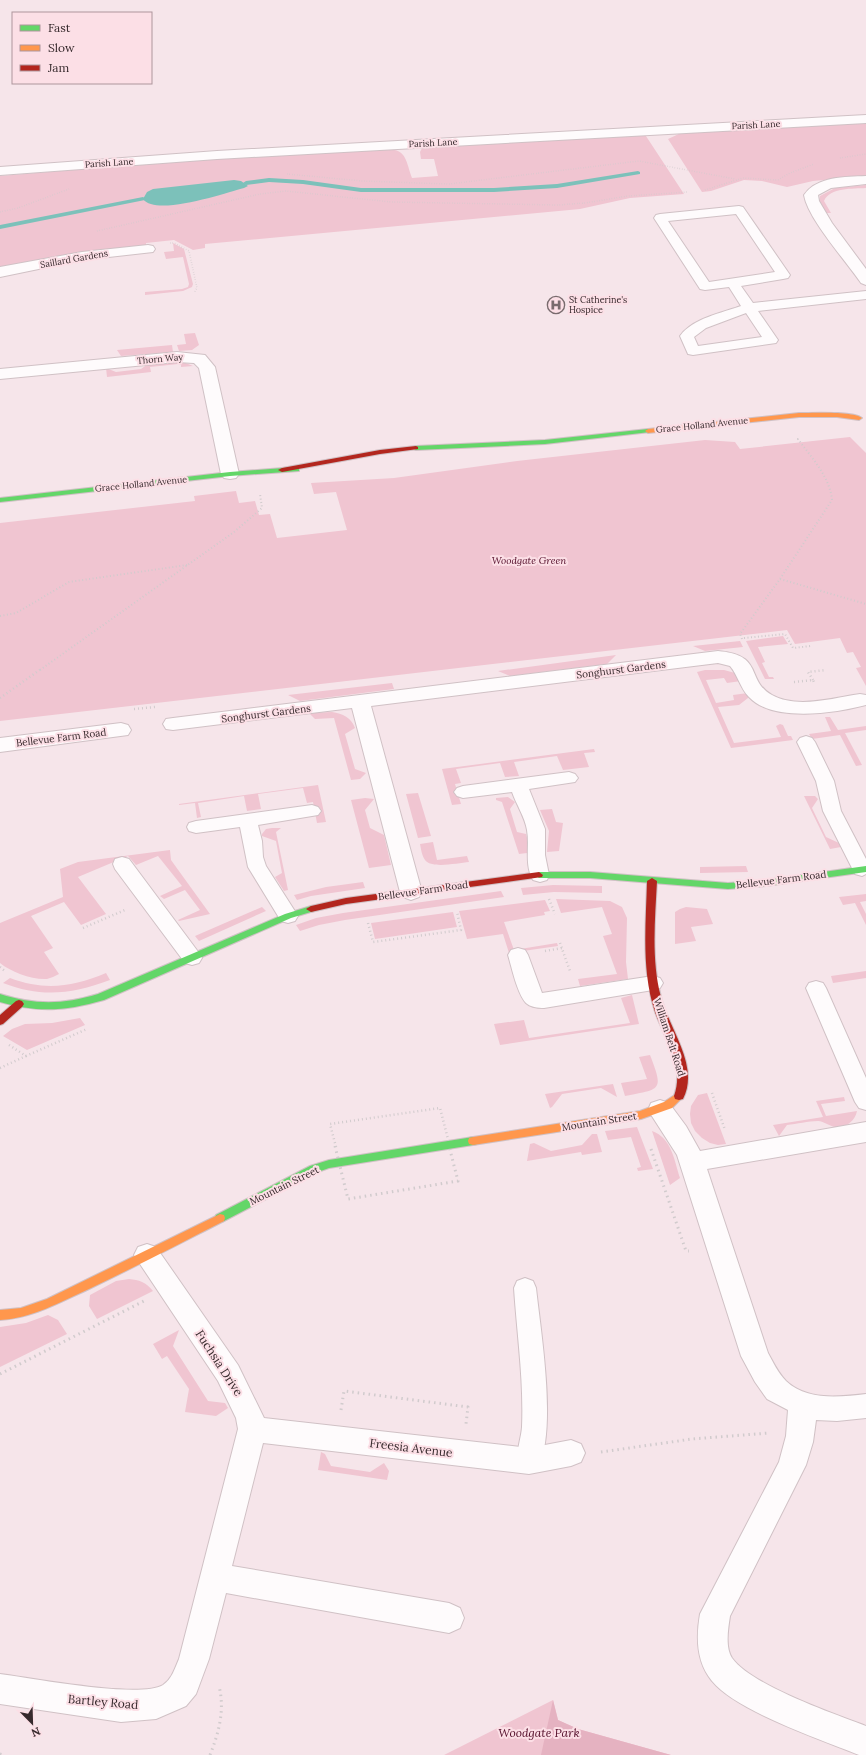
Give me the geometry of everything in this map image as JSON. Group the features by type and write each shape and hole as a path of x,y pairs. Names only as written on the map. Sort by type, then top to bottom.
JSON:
{"street":[{"name":"Parish Lane","path":"0,171 217,155 866,119"},
{"path":"865,277 818,214 811,200 811,195 814,191 827,185 866,180"},
{"name":"Saillard Gardens","path":"0,272 82,256 148,249"},
{"name":"Thorn Way","path":"0,374 177,356 199,358 207,367 230,474"},
{"name":"Grace Holland Avenue","path":"282,470 380,452 418,448 545,442 799,415 837,415 862,419"},
{"name":"Grace Holland Avenue","path":"479,455 545,442"},
{"name":"Grace Holland Avenue","path":"0,500 230,474 282,470 347,468"},
{"path":"728,657 737,660 755,692 760,697 771,702 799,708 860,700"},
{"name":"Songhurst Gardens","path":"173,724 728,657"},
{"path":"360,702 411,892"},
{"name":"Bellevue Farm Road","path":"0,744 121,730"},
{"name":"Bellevue Farm Road","path":"0,998 19,1004 44,1008 69,1007 88,1003 288,916 316,907 346,901 540,875 590,875 728,886 766,883 864,869"},
{"name":"William Belt Road","path":"652,880 653,983 658,1004 684,1076 684,1084 674,1102 660,1110"},
{"path":"0,1021 19,1004"},
{"path":"660,1110 684,1143 692,1162 755,1356 766,1375 778,1391 802,1404 820,1409 841,1410 866,1406"},
{"name":"Mountain Street","path":"0,1315 10,1315 39,1308 113,1273 147,1254 314,1169 329,1164 641,1115 660,1110"},
{"path":"692,1162 866,1132"},
{"name":"Fuchsia Drive","path":"147,1254 228,1373 250,1417 252,1429"},
{"path":"802,1404 802,1428 800,1441 792,1465 715,1614 711,1636 714,1653 723,1670 739,1684 759,1697 866,1742"},
{"path":"252,1429 215,1577 449,1618"},
{"name":"Freesia Avenue","path":"252,1429 529,1461 571,1454"},
{"name":"Bartley Road","path":"0,1689 121,1706 149,1705 165,1701 175,1695 185,1683 194,1659 215,1577"}],"lane":[{"path":"739,210 783,275 733,283 705,286 660,218 739,210"},
{"path":"733,283 748,308 770,340 693,351 687,336 701,325 748,308 866,296"},
{"path":"806,742 825,781 832,811 864,869"},
{"path":"463,792 569,778"},
{"path":"518,785 536,829 536,855 540,875"},
{"path":"196,827 312,811"},
{"path":"247,820 253,841 254,857 257,867 288,916"},
{"path":"122,864 192,958"},
{"path":"518,955 531,994 534,999 538,1001 544,1002 653,983"},
{"path":"816,988 866,1102"},
{"path":"525,1288 534,1394 534,1428 529,1461"}],"path":[{"path":"839,159 866,154"},
{"path":"283,174 362,181 449,184 639,161 735,179 750,178 778,180 790,173 821,162"},
{"path":"703,190 735,179"},
{"path":"0,212 20,208 58,192 73,188"},
{"path":"92,232 260,194 286,191 391,202 542,205 572,205 628,196 691,191"},
{"path":"191,258 197,288 194,293"},
{"path":"728,657 746,649 740,634 780,579 830,504 833,495 829,486 798,439 812,437 799,415"},
{"path":"0,698 234,532 262,508 255,472"},
{"path":"0,616 16,613 69,582 188,565"},
{"path":"780,579 866,604"},
{"path":"813,680 808,672 826,670"},
{"path":"555,914 548,896 556,896"},
{"path":"83,928 149,900"},
{"path":"374,919 367,920 373,942 461,930 455,908"},
{"path":"0,1068 90,1028"},
{"path":"7,1044 26,1056"},
{"path":"711,1090 734,1155"},
{"path":"0,1374 169,1288"},
{"path":"335,1439 344,1391 468,1407 462,1454"},
{"path":"571,1454 594,1454 692,1439 760,1432 782,1434 800,1441"},
{"path":"194,1659 217,1682 222,1696 222,1717 210,1755"},
{"path":"0,1754 4,1755"}],"green space":[{"path":"866,123 866,176 813,181 787,187 762,181 744,180 711,191 702,192 668,139 681,133 814,124"},
{"path":"644,133 684,194 630,198 580,209 205,244 205,248 193,250 174,240 146,243 146,246 97,250 0,268 0,176 191,160 389,149 403,154 412,178 438,176 434,159 421,159 420,152 422,148"},
{"path":"866,185 866,188 836,191 827,196 824,201 831,213 826,213 819,204 820,196 835,188"},
{"path":"173,243 184,249 193,284 192,287 183,291 145,295 145,292 182,289 188,287 189,284 183,257 166,259 164,252 174,251"},
{"path":"195,333 199,345 192,350 179,351 177,345 186,344 184,334"},
{"path":"172,345 173,352 121,356 117,350"},
{"path":"169,361 183,362 193,366 181,367 181,365 178,364 150,367 151,372 107,377 106,368 116,372 141,369 148,364"},
{"name":"Woodgate Green","path":"850,437 866,453 866,686 856,668 861,667 853,652 847,653 840,638 795,644 787,630 0,721 0,523 195,501 194,496 236,491 239,503 255,501 259,515 270,514 277,538 347,530 336,492 314,494 311,483 394,478 517,461 705,440 735,442 740,449"},
{"path":"783,636 788,644 758,647 765,662 762,663 769,677 773,677 774,679 765,679 746,641"},
{"path":"740,641 743,647 705,651 693,646"},
{"path":"616,655 607,664 510,676 498,671"},
{"path":"705,670 724,670 735,673 741,681 727,683 724,678 706,680 716,703 734,700 733,695 748,693 748,698 739,705 718,707 734,743 781,737 776,726 780,724 783,725 788,736 791,736 793,740 731,748 697,672"},
{"path":"392,683 394,689 300,701 288,695"},
{"path":"332,712 349,719 355,728 345,734 355,769 366,773 360,779 351,780 334,718 315,719 309,713"},
{"path":"825,717 830,717 838,730 866,726 866,730 845,733 862,765 856,766 840,735 812,739 809,734 831,731"},
{"path":"594,749 595,752 584,753 589,767 563,770 557,756 514,762 519,776 505,777 500,763 456,769 461,783 455,784 461,804 452,805 442,769"},
{"path":"318,785 326,822 317,823 313,802 307,803 303,788 258,794 261,809 247,811 244,796 198,803 201,817 197,818 195,803 179,805 179,804"},
{"path":"418,793 431,836 418,838 406,794"},
{"path":"804,796 815,796 818,799 812,808 826,837 839,843 841,847 830,849"},
{"path":"508,797 515,802 510,809 517,832 526,834 528,842 527,853 519,854 502,802 496,800 496,798"},
{"path":"365,798 374,799 365,810 370,828 384,835 391,865 369,868 351,800"},
{"path":"552,809 556,822 563,823 559,851 547,852 549,831 540,810"},
{"path":"281,828 276,832 288,890 284,891 275,877 282,873 276,841 262,836 266,829"},
{"path":"433,842 437,860 467,856 469,862 445,865 428,863 423,857 420,844"},
{"path":"170,850 171,860 210,914 179,921 178,920 200,910 185,890 164,899 160,896 182,886 158,856 136,865 128,856 78,877 106,914 81,925 64,902 31,916 53,948 44,952 59,974 47,979 28,977 0,963 0,923 63,897 60,869 78,862"},
{"path":"746,866 748,872 700,873 700,867"},
{"path":"363,882 365,888 311,896 297,900 294,895 326,887"},
{"path":"553,885 602,886 602,893 554,892 523,895 521,888"},
{"path":"501,891 504,897 345,920 319,925 300,931 296,925 316,918 343,913"},
{"path":"866,894 866,901 860,902 866,914 866,925 855,903 843,905 839,897"},
{"path":"556,899 610,901 622,907 627,918 626,962 628,979 580,986 578,979 617,974 603,936 612,934 602,907 561,913"},
{"path":"545,900 550,911 544,912 545,915 504,922 514,950 557,943 558,946 509,953 503,934 467,939 459,911"},
{"path":"262,907 266,911 199,941 195,936"},
{"path":"686,907 707,909 713,924 691,927 696,941 675,944 675,912"},
{"path":"453,912 457,927 375,939 371,923"},
{"path":"866,971 866,978 833,983 831,976"},
{"path":"106,973 110,980 70,991 31,991 3,983 10,978 35,985 58,986 82,982"},
{"path":"632,995 639,1024 500,1045 494,1024 524,1020 529,1038 630,1023 621,998"},
{"path":"80,1018 85,1025 27,1050 3,1036 12,1029 25,1024 52,1023"},
{"path":"650,1055 657,1076 658,1082 656,1086 646,1092 625,1096 621,1083 647,1079 639,1057"},
{"path":"613,1084 617,1097 601,1088 562,1094 550,1108 545,1094"},
{"path":"707,1093 726,1144 718,1145 710,1143 695,1131 691,1123 691,1106 698,1095"},
{"path":"844,1097 845,1101 821,1104 826,1116 857,1111 852,1121 847,1125 834,1127 820,1121 814,1121 787,1125 779,1136 773,1125 823,1117 816,1101"},
{"path":"637,1127 653,1169 638,1171 637,1168 641,1167 631,1137 608,1140 605,1131"},
{"path":"652,1131 659,1134 664,1139 674,1157 680,1178 670,1185"},
{"path":"592,1134 597,1134 602,1152 582,1155 581,1152 527,1161 530,1144 534,1143 551,1151 582,1145"},
{"path":"129,1279 148,1285 153,1291 97,1319 89,1306 90,1295 116,1281"},
{"path":"48,1315 58,1320 67,1334 0,1367 0,1327 26,1323"},
{"path":"179,1330 173,1346 208,1401 225,1403 228,1408 216,1416 185,1412 189,1389 167,1356 162,1359 153,1344"},
{"path":"321,1452 325,1454 331,1466 370,1472 384,1463 389,1471 387,1480 318,1470"},
{"name":"Woodgate Park","path":"553,1700 558,1720 578,1729 671,1755 444,1755"}],"shaded area":[{"path":"553,1700 558,1720 578,1729 671,1755 541,1755"}],"water":[{"path":"234,180 241,181 248,186 176,205 162,206 150,204 143,199 147,192 153,189"}],"waterway":[{"path":"246,183 269,180 303,182 361,190 494,190 557,186 638,173"},
{"path":"0,227 143,199"}],"traffic: fast":[{"path":"416,448 545,442 648,431"},
{"path":"0,500 230,474 296,469"},
{"path":"539,875 590,875 728,886 766,883 866,869"},
{"path":"0,998 15,1003 44,1007 72,1004 100,997 115,992 288,916 311,909"},
{"path":"220,1218 314,1169 329,1164 473,1141"}],"traffic: slow":[{"path":"648,431 799,415 837,415 859,418"},
{"path":"473,1141 641,1115 668,1105 679,1096"},
{"path":"0,1315 31,1310 51,1302 133,1263 220,1218"}],"traffic: jam":[{"path":"282,470 380,452 416,448"},
{"path":"311,909 346,901 539,875"},
{"path":"652,881 650,947 653,980 660,1012 682,1065 683,1086 679,1096"},
{"path":"0,1021 19,1004"}],"place":[{"name":"St Catherine's Hospice","path":"556,305"}]}
